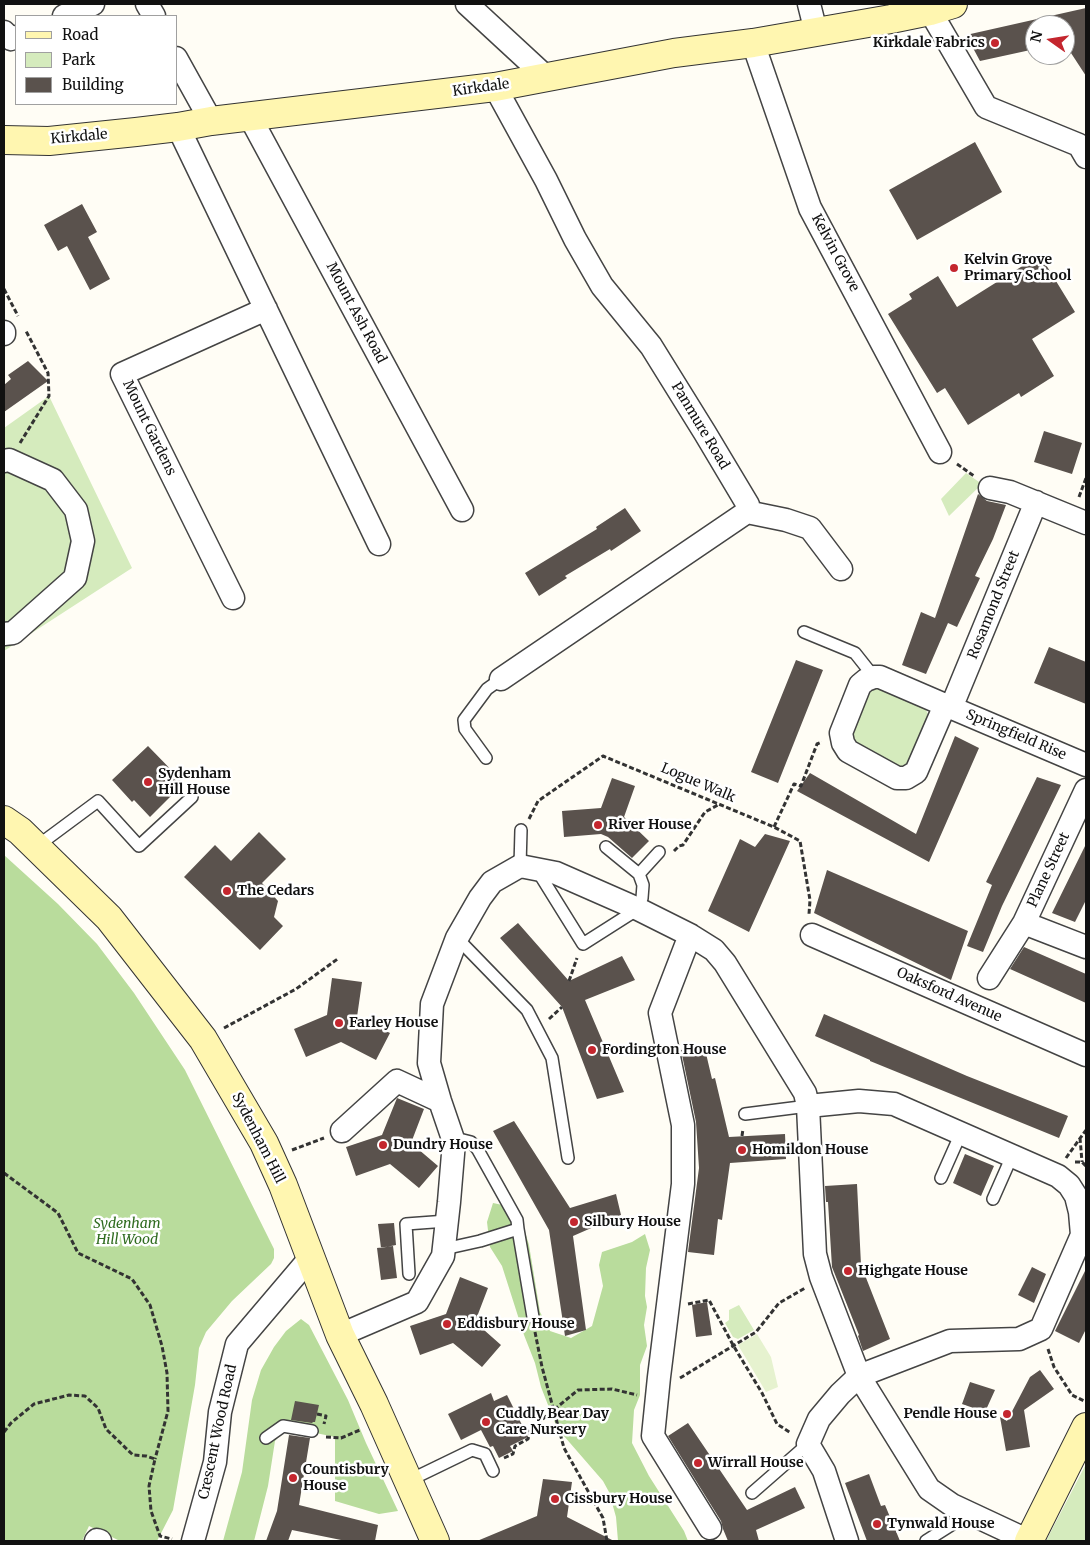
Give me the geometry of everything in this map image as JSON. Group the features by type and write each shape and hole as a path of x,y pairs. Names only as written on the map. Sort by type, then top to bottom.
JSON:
{"street":[{"path":"66,15 93,4"},
{"path":"147,4 153,15"},
{"path":"467,4 546,77"},
{"path":"808,4 816,32"},
{"path":"942,7 986,107 1079,145 1086,157"},
{"name":"Kirkdale","path":"4,140 49,141 178,127 250,116 495,87 674,53 753,44 891,19 942,7"},
{"path":"4,32 11,39 15,37"},
{"name":"Kelvin Grove","path":"753,44 810,208 940,452"},
{"path":"178,62 211,121"},
{"name":"Panmure Road","path":"495,87 546,180 575,239 602,286 651,346 748,505 747,512"},
{"name":"Mount Ash Road","path":"250,116 462,510"},
{"path":"178,127 379,544"},
{"name":"Mount Gardens","path":"233,598 122,374 266,309"},
{"path":"4,634 13,633 75,578 83,541 76,510 53,480 6,461"},
{"path":"990,488 1010,492 1086,523"},
{"name":"Rosamond Street","path":"841,733 843,743 848,751 896,778 906,778 916,772 948,707 1036,502"},
{"path":"501,679 747,512 786,520 810,528 841,568"},
{"path":"841,733 860,685 866,680 874,678 880,677 948,707"},
{"name":"Springfield Rise","path":"948,707 1086,765"},
{"name":"Plane Street","path":"989,978 1024,923 1086,790"},
{"name":"Sydenham Hill","path":"4,820 20,831 109,918 203,1039 264,1143 283,1186 340,1335 374,1404 408,1481 431,1540"},
{"path":"340,1335 418,1302 443,1256 454,1142 429,1062 432,1004 457,938 480,898 492,882 528,868 556,873 690,935 714,950 725,963 805,1093 808,1106 815,1254 821,1277 859,1376 929,1489 952,1505 1029,1541 1086,1427"},
{"name":"Plane Street","path":"1024,923 1086,947"},
{"path":"690,935 660,1013 683,1126 683,1184 653,1436 710,1528"},
{"name":"Oaksford Avenue","path":"812,935 1086,1055"},
{"path":"342,1131 397,1081 440,1102"},
{"path":"808,1106 859,1101 894,1104 1054,1174 1078,1191 1084,1231 1041,1329 1019,1340 950,1341 859,1376 840,1394 819,1419 808,1444 824,1471 847,1541"},
{"name":"Crescent Wood Road","path":"183,1540 215,1462 220,1412 237,1344 310,1258"},
{"path":"96,1541 100,1541"}],"lane":[{"path":"804,632 854,652 874,678"},
{"path":"486,758 465,729 464,720 487,689 501,679"},
{"path":"36,847 98,801 139,846 192,798"},
{"path":"521,830 528,868 583,944 638,910 642,898 642,885 638,874 606,847"},
{"path":"638,874 658,854"},
{"path":"457,938 527,1010 552,1058 568,1158"},
{"path":"745,1114 808,1106"},
{"path":"941,1178 961,1133"},
{"path":"454,1142 463,1140 471,1142 478,1150 517,1220 532,1317"},
{"path":"993,1199 1012,1156"},
{"path":"409,1274 406,1224 447,1221"},
{"path":"444,1249 480,1241 518,1229"},
{"path":"266,1438 283,1426 317,1434"},
{"path":"752,1494 808,1444"},
{"path":"408,1481 472,1450 485,1454 491,1468"},
{"path":"926,1541 970,1513"}],"path":[{"path":"4,289 10,329"},
{"path":"6,461 49,396 48,373 26,331"},
{"path":"940,452 990,488"},
{"path":"774,828 794,784 800,786 817,744 841,733"},
{"name":"Logue Walk","path":"521,830 538,801 603,756 719,804 800,841 810,900 809,913 812,935"},
{"path":"658,854 667,858 679,846 683,845 705,812 719,804"},
{"path":"569,981 583,944"},
{"path":"203,1039 296,989 339,958"},
{"path":"1054,1174 1086,1130"},
{"path":"270,1158 342,1131"},
{"path":"1080,1138 1082,1162"},
{"path":"4,1173 58,1212 78,1253 132,1279 150,1305 162,1346 168,1392 168,1411 154,1459 149,1486 150,1511 160,1536 183,1540"},
{"path":"491,1468 513,1454 515,1446 528,1439 528,1430 578,1390 612,1389 649,1398 756,1332 778,1302 821,1277"},
{"path":"669,1296 683,1304 709,1300 762,1394 776,1424 808,1444"},
{"path":"532,1317 542,1367 564,1448 603,1518 607,1541"},
{"path":"1041,1329 1054,1367 1072,1395 1086,1402"},
{"path":"4,1432 11,1423 34,1404 69,1395 85,1396 98,1408 106,1429 133,1455 154,1459"},
{"path":"317,1414 326,1416"},
{"path":"317,1434 341,1438 366,1427"}],"green space":[{"path":"49,396 132,568 4,651 4,428"},
{"path":"966,473 982,484 949,516 941,499"},
{"path":"876,689 884,690 925,708 929,716 908,764 895,766 857,743 852,737 852,730 865,696 870,691"},
{"name":"Sydenham Hill Wood","path":"4,855 58,904 97,944 134,993 185,1070 274,1249 274,1258 271,1264 232,1301 206,1332 199,1348 195,1385 173,1510 157,1541 120,1541 89,1526 82,1541 4,1541"},
{"path":"493,1203 512,1207 523,1225 529,1245 540,1312 550,1331 571,1338 592,1326 603,1286 599,1265 602,1252 632,1242 645,1234 650,1250 646,1268 645,1296 647,1307 644,1325 647,1346 640,1365 640,1395 634,1410 632,1443 649,1476 684,1531 688,1541 618,1541 616,1517 609,1492 603,1481 557,1428 541,1387 535,1363 502,1266 490,1247 487,1222"},
{"path":"739,1305 754,1330 738,1339 733,1337 725,1323 729,1320 729,1310"},
{"path":"301,1319 309,1325 348,1400 398,1511 379,1514 335,1501 335,1437 287,1427 275,1441 268,1486 254,1541 223,1541 242,1472 252,1400 261,1370 286,1331"},
{"path":"757,1334 771,1357 778,1387 766,1392 738,1345"},
{"path":"1086,1464 1086,1541 1046,1541"}],"building":[{"path":"1086,8 1086,76 1075,59 1075,15 1055,15"},
{"path":"1025,22 1025,51 980,61 966,35"},
{"path":"975,142 1002,192 917,240 889,190"},
{"path":"82,204 97,232 88,237 110,279 90,290 67,246 58,251 44,225"},
{"path":"1040,255 1075,312 1032,339 1054,376 1021,397 1019,393 968,425 945,388 937,393 888,314 912,299 909,294 938,276 957,307"},
{"path":"28,361 48,381 4,412 4,385 11,379 8,375"},
{"path":"1044,431 1082,443 1072,474 1034,462"},
{"path":"978,494 987,501 1006,505 993,539 975,576 980,578 957,627 948,623 926,674 902,665 921,612 935,618"},
{"path":"625,508 641,531 611,551 610,549 565,576 567,578 539,596 525,573 597,529 596,527"},
{"path":"1049,647 1086,662 1086,704 1034,683"},
{"path":"796,660 823,670 778,783 751,772"},
{"path":"955,736 979,748 929,862 797,791 810,773 916,834"},
{"name":"Sydenham Hill House","path":"148,746 184,783 150,817 134,800 132,802 112,780"},
{"path":"1037,777 1061,785 1002,906 983,952 967,946 992,885 986,882"},
{"name":"River House","path":"612,778 635,786 624,817 649,841 632,858 608,837 601,834 564,837 562,811 601,808"},
{"name":"The Cedars","path":"259,832 286,859 262,883 278,901 274,917 283,926 260,950 184,877 215,845 231,861"},
{"path":"765,834 790,841 749,932 708,911 740,839 755,847"},
{"path":"1086,844 1086,900 1075,922 1052,913"},
{"path":"827,870 968,931 951,980 814,913"},
{"name":"Fordington House","path":"518,923 569,981 622,956 635,980 585,1000 624,1092 597,1099 562,1007 500,938"},
{"path":"1024,947 1086,974 1086,1003 1010,969"},
{"name":"Farley House","path":"332,978 362,982 357,1017 390,1033 376,1060 341,1042 306,1057 294,1029 327,1015"},
{"path":"824,1014 967,1076 1068,1116 1059,1138 870,1061 815,1036"},
{"name":"Homildon House","path":"704,1045 712,1079 715,1078 729,1137 785,1134 786,1159 730,1163 722,1220 718,1219 714,1255 688,1252 699,1168 696,1122 681,1050"},
{"name":"Dundry House","path":"397,1098 424,1109 411,1143 438,1166 419,1188 390,1164 356,1176 346,1147 382,1135"},
{"name":"Silbury House","path":"514,1121 570,1208 616,1194 621,1215 573,1236 586,1330 565,1336 549,1230 493,1131"},
{"path":"965,1154 994,1166 981,1196 953,1183"},
{"name":"Highgate House","path":"857,1184 861,1265 890,1339 863,1351 859,1335 832,1267 828,1202 826,1202 825,1186"},
{"path":"394,1223 396,1245 381,1248 378,1224"},
{"path":"393,1246 397,1278 381,1280 377,1248"},
{"path":"1032,1267 1046,1274 1034,1303 1018,1295"},
{"path":"1086,1269 1086,1329 1079,1343 1055,1331"},
{"name":"Eddisbury House","path":"460,1277 488,1288 475,1322 501,1345 482,1367 453,1343 420,1355 410,1326 446,1314"},
{"path":"707,1302 712,1335 696,1337 692,1305"},
{"path":"1040,1370 1054,1389 1024,1410 1030,1447 1006,1451 1000,1417 1007,1421 1030,1377"},
{"path":"970,1382 995,1390 985,1412 962,1404"},
{"name":"Cuddly Bear Day Care Nursery","path":"491,1393 494,1401 507,1395 528,1437 510,1446 513,1451 499,1458 493,1446 490,1447 481,1430 461,1440 448,1414"},
{"path":"295,1401 319,1405 315,1422 291,1420"},
{"name":"Wirrall House","path":"688,1423 747,1510 795,1487 805,1508 756,1530 759,1541 728,1541 721,1521 668,1436"},
{"name":"Countisbury House","path":"289,1435 310,1438 299,1505 378,1525 375,1541 346,1541 292,1530 288,1541 266,1541 277,1511"},
{"name":"Tynwald House","path":"869,1474 881,1506 885,1505 900,1541 867,1541 845,1483"},
{"name":"Cissbury House","path":"543,1479 572,1482 567,1517 614,1541 477,1541 537,1516"}],"place":[{"name":"Kirkdale Fabrics","path":"995,43"},
{"name":"Kelvin Grove Primary School","path":"954,268"},
{"name":"Sydenham Hill House","path":"148,782"},
{"name":"River House","path":"598,825"},
{"name":"The Cedars","path":"227,891"},
{"name":"Farley House","path":"339,1023"},
{"name":"Fordington House","path":"592,1050"},
{"name":"Dundry House","path":"383,1145"},
{"name":"Homildon House","path":"742,1150"},
{"name":"Silbury House","path":"574,1222"},
{"name":"Highgate House","path":"848,1271"},
{"name":"Eddisbury House","path":"447,1324"},
{"name":"Pendle House","path":"1007,1414"},
{"name":"Cuddly Bear Day Care Nursery","path":"486,1422"},
{"name":"Wirrall House","path":"698,1463"},
{"name":"Countisbury House","path":"293,1478"},
{"name":"Cissbury House","path":"555,1499"},
{"name":"Tynwald House","path":"877,1524"}]}
